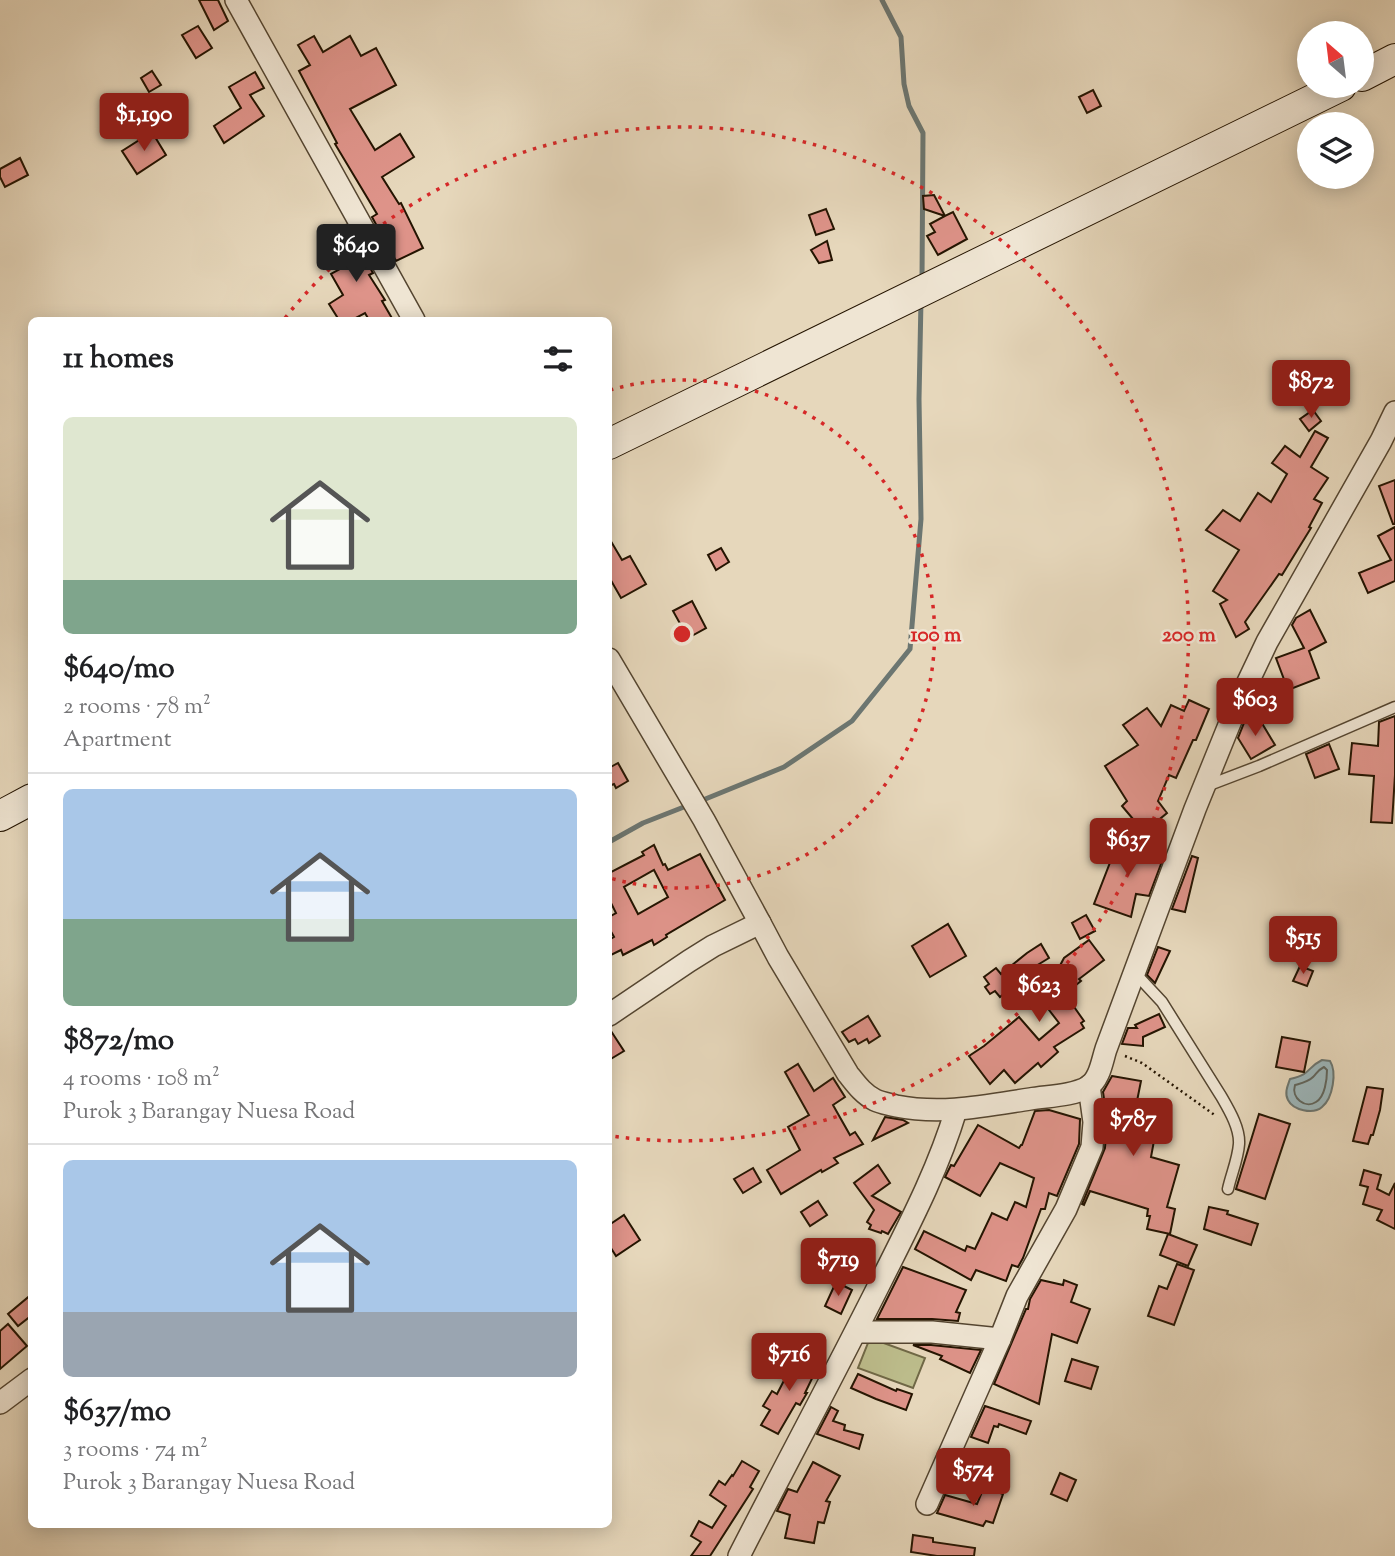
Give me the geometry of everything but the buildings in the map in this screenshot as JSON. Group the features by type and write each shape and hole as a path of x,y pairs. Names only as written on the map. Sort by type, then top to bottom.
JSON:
{"main road":[{"path":"1374,70 1395,60"},
{"path":"612,443 1317,98"},
{"path":"0,816 28,801"}],"street":[{"path":"236,0 412,317"},
{"path":"612,664 704,820 778,957 848,1074 860,1088 876,1101 908,1108 956,1110 1076,1091 1089,1086 1100,1069 1204,787 1238,703 1267,642 1395,412"},
{"path":"612,1013 713,946 760,923"},
{"path":"927,1504 1017,1296 1066,1209 1092,1147 1094,1122 1089,1086"},
{"path":"739,1556 856,1332 934,1172 956,1110"},
{"path":"856,1332 932,1332 1000,1339"},
{"path":"0,1404 28,1381"}],"lane":[{"path":"1204,787 1395,707"},
{"path":"1135,973 1162,1002 1222,1096 1238,1132 1239,1145 1228,1189"}],"path":[{"path":"1106,1049 1142,1063 1238,1132"}],"green space":[{"path":"870,1338 925,1358 913,1388 858,1368"}],"water":[{"path":"1322,1060 1330,1061 1333,1072 1331,1091 1326,1103 1314,1111 1294,1106 1286,1095 1290,1079 1306,1073"}],"waterway":[{"path":"882,0 901,37 904,84 909,106 923,133 922,280"},
{"path":"698,802 784,767 852,721 910,649 921,519 921,300"},
{"path":"612,840 643,823 689,805"}]}
